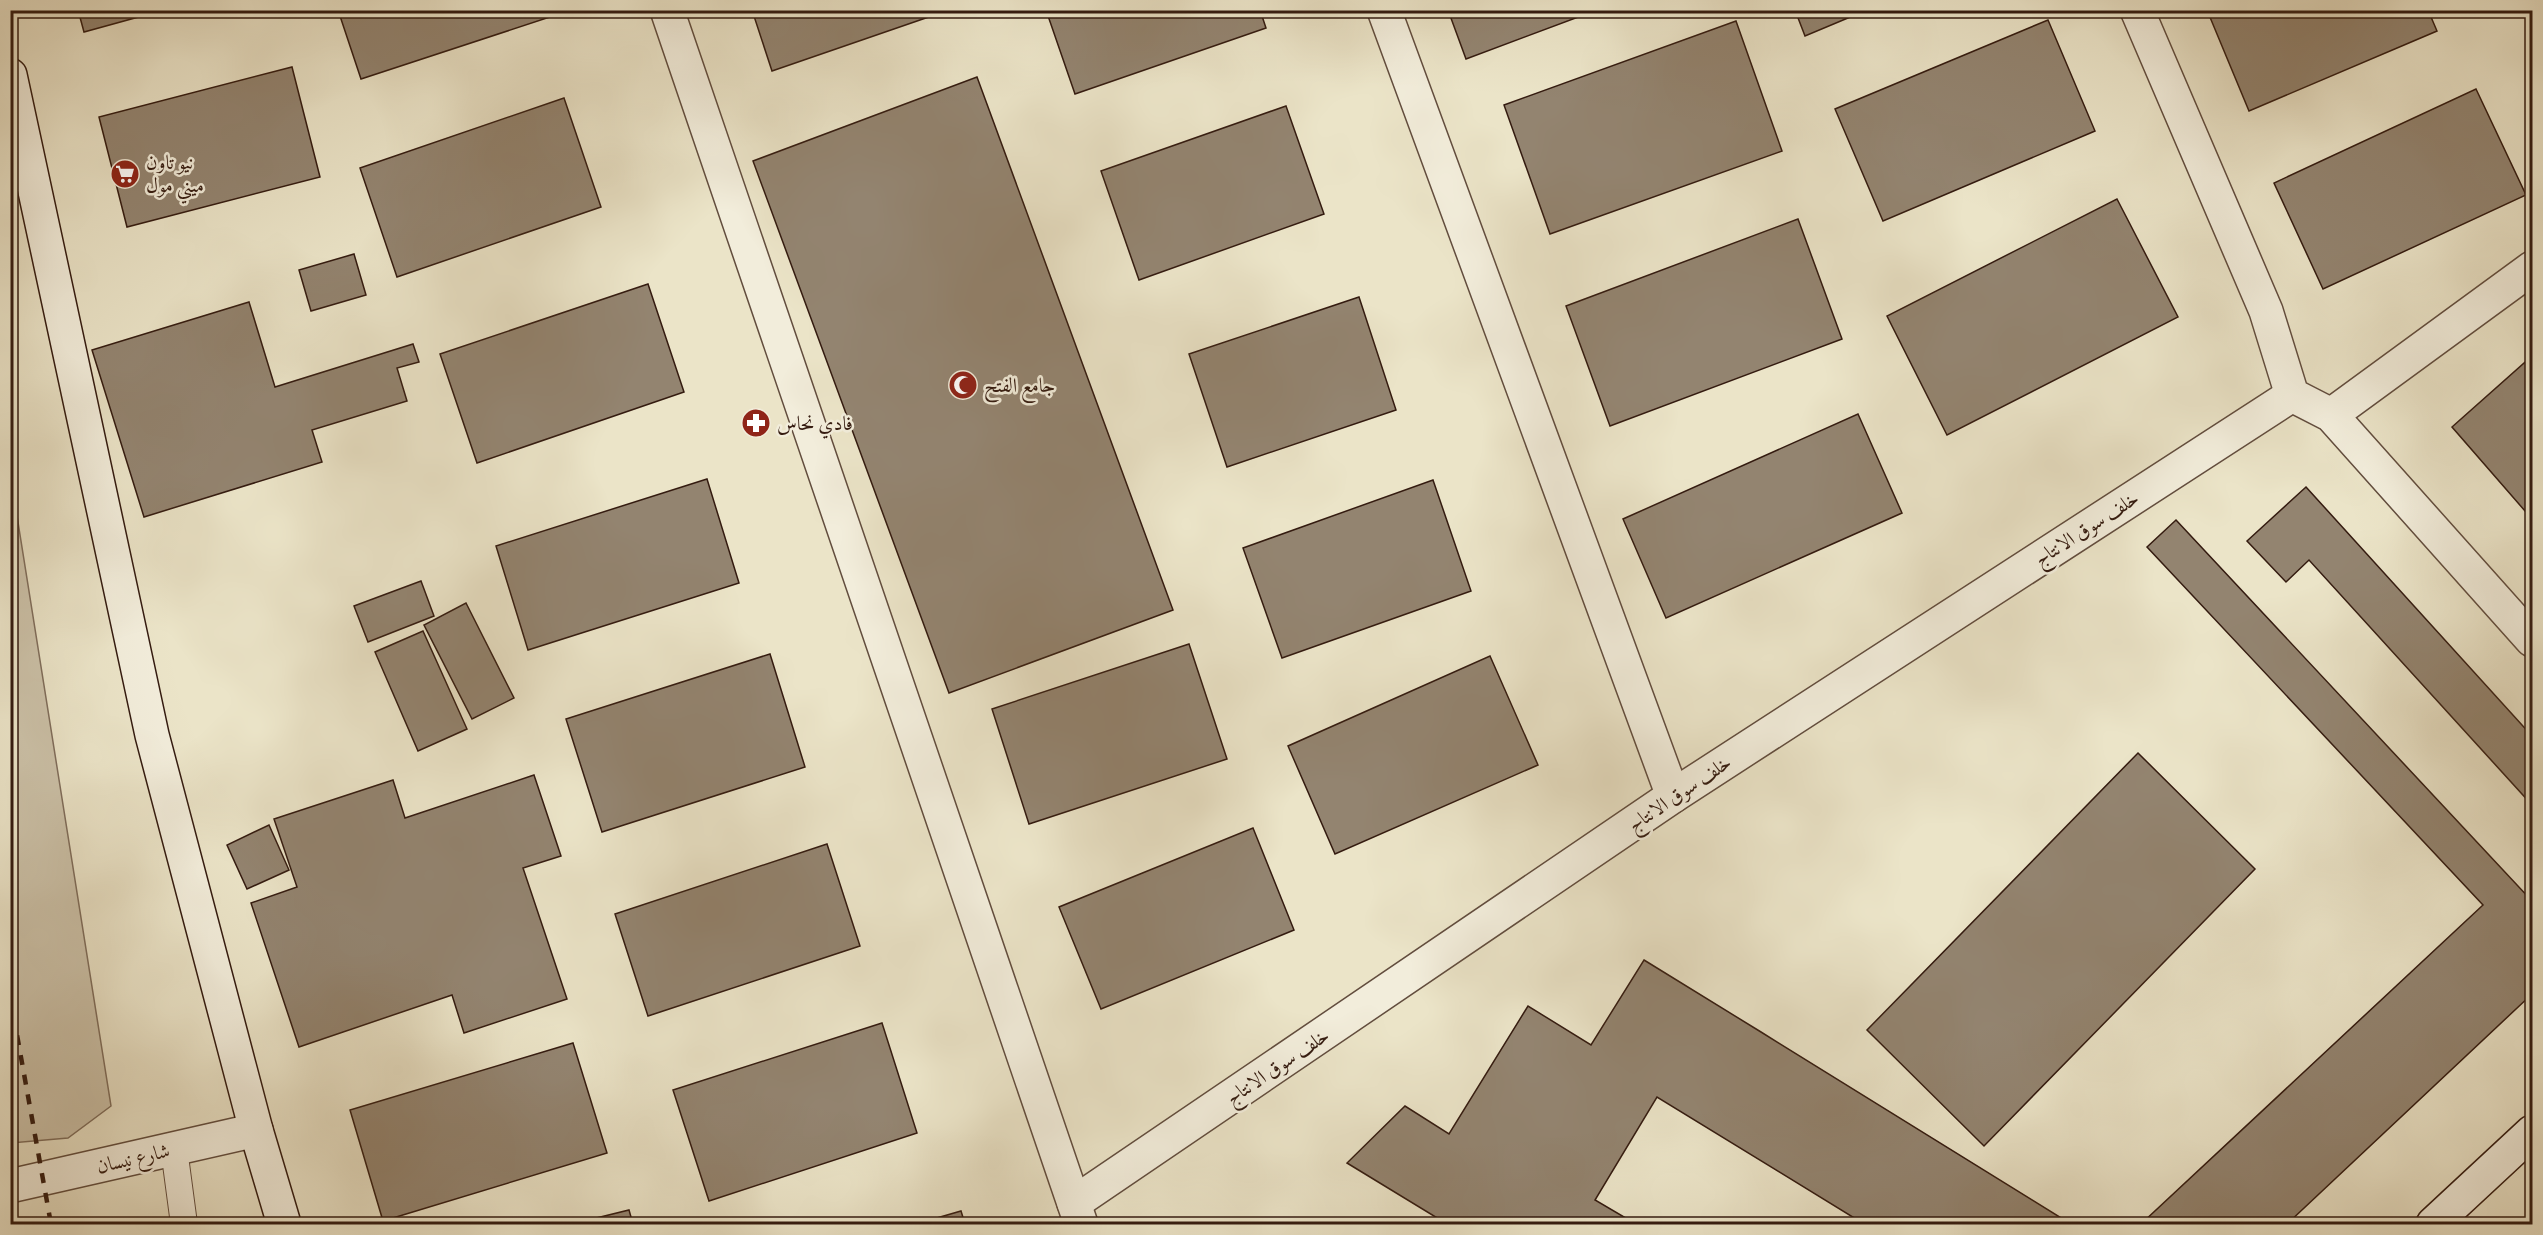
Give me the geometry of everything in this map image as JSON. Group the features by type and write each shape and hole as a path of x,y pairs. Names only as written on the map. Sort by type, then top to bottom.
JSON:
{"street":[{"path":"667,10 1078,1214"},
{"path":"1384,10 1673,796"},
{"path":"2137,10 2266,311 2292,395 2331,415 2532,640"},
{"path":"10,75 152,735 256,1130 284,1224"},
{"path":"2331,415 2532,268"},
{"name":"خلف سوق الانتاج","path":"1078,1214 1673,796 2292,395"},
{"name":"شارع نيسان","path":"10,1186 256,1130"},
{"path":"2433,1224 2532,1132"}],"lane":[{"path":"174,1149 184,1224"}],"shaded area":[{"path":"10,472 111,1106 68,1138 11,1143"},
{"path":"85,1219 112,1224 58,1224"}],"building":[{"path":"78,10 164,10 84,32"},
{"path":"338,10 558,10 559,14 361,79"},
{"path":"752,10 949,10 772,71"},
{"path":"1046,10 1260,10 1266,28 1075,94"},
{"path":"1448,10 1597,10 1466,59"},
{"path":"1795,10 1867,10 1805,36"},
{"path":"2207,10 2428,10 2437,31 2249,111"},
{"path":"2048,20 2095,131 1883,221 1835,109"},
{"path":"1736,21 1782,151 1550,234 1504,105"},
{"path":"292,67 320,177 127,227 99,117"},
{"name":"جامع الفتح","path":"977,77 1173,610 949,693 753,161"},
{"path":"2476,89 2526,195 2323,289 2274,183"},
{"path":"564,98 601,207 397,277 360,168"},
{"path":"1286,106 1324,214 1139,280 1101,171"},
{"path":"2117,199 2178,317 1947,435 1887,316"},
{"path":"1798,219 1842,339 1610,426 1566,306"},
{"path":"354,254 366,295 311,311 299,270"},
{"path":"648,284 684,392 477,463 440,354"},
{"path":"1359,297 1396,410 1227,467 1189,354"},
{"path":"249,302 275,387 413,344 419,362 397,368 407,401 312,430 322,462 144,517 92,350"},
{"path":"2532,356 2532,519 2452,427"},
{"path":"1858,414 1902,513 1666,618 1623,519"},
{"path":"707,479 739,583 528,650 496,546"},
{"path":"1433,480 1471,591 1282,658 1243,548"},
{"path":"2306,487 2532,736 2532,805 2309,560 2286,582 2247,541"},
{"path":"2176,520 2532,901 2532,994 2287,1224 2141,1224 2483,905 2147,547"},
{"path":"421,581 434,616 368,642 354,606"},
{"path":"466,603 514,698 472,719 424,625"},
{"path":"423,631 467,729 418,751 375,652"},
{"path":"1189,644 1227,759 1029,824 992,709"},
{"path":"770,654 805,767 602,832 566,719"},
{"path":"1490,656 1538,765 1335,854 1288,746"},
{"path":"2138,753 2255,869 1984,1146 1867,1030"},
{"path":"534,775 561,856 523,868 567,999 464,1033 452,995 299,1047 251,903 297,887 274,819 393,780 405,818"},
{"path":"269,825 289,870 247,889 227,845"},
{"path":"1253,828 1294,930 1101,1009 1059,907"},
{"path":"827,844 860,946 648,1016 615,914"},
{"path":"1644,960 2071,1224 1864,1224 1657,1097 1595,1200 1636,1224 1447,1224 1347,1163 1405,1106 1449,1134 1528,1006 1591,1045"},
{"path":"882,1023 917,1133 709,1201 673,1090"},
{"path":"573,1043 607,1153 383,1221 350,1110"},
{"path":"629,1210 633,1224 572,1224"},
{"path":"961,1211 965,1224 916,1224"}],"railway":[{"path":"10,996 51,1224"}],"place":[{"name":"نيو تاون ميني مول","path":"125,174"},
{"name":"جامع الفتح","path":"963,385"},
{"name":"فادي نحاس","path":"756,423"}]}
